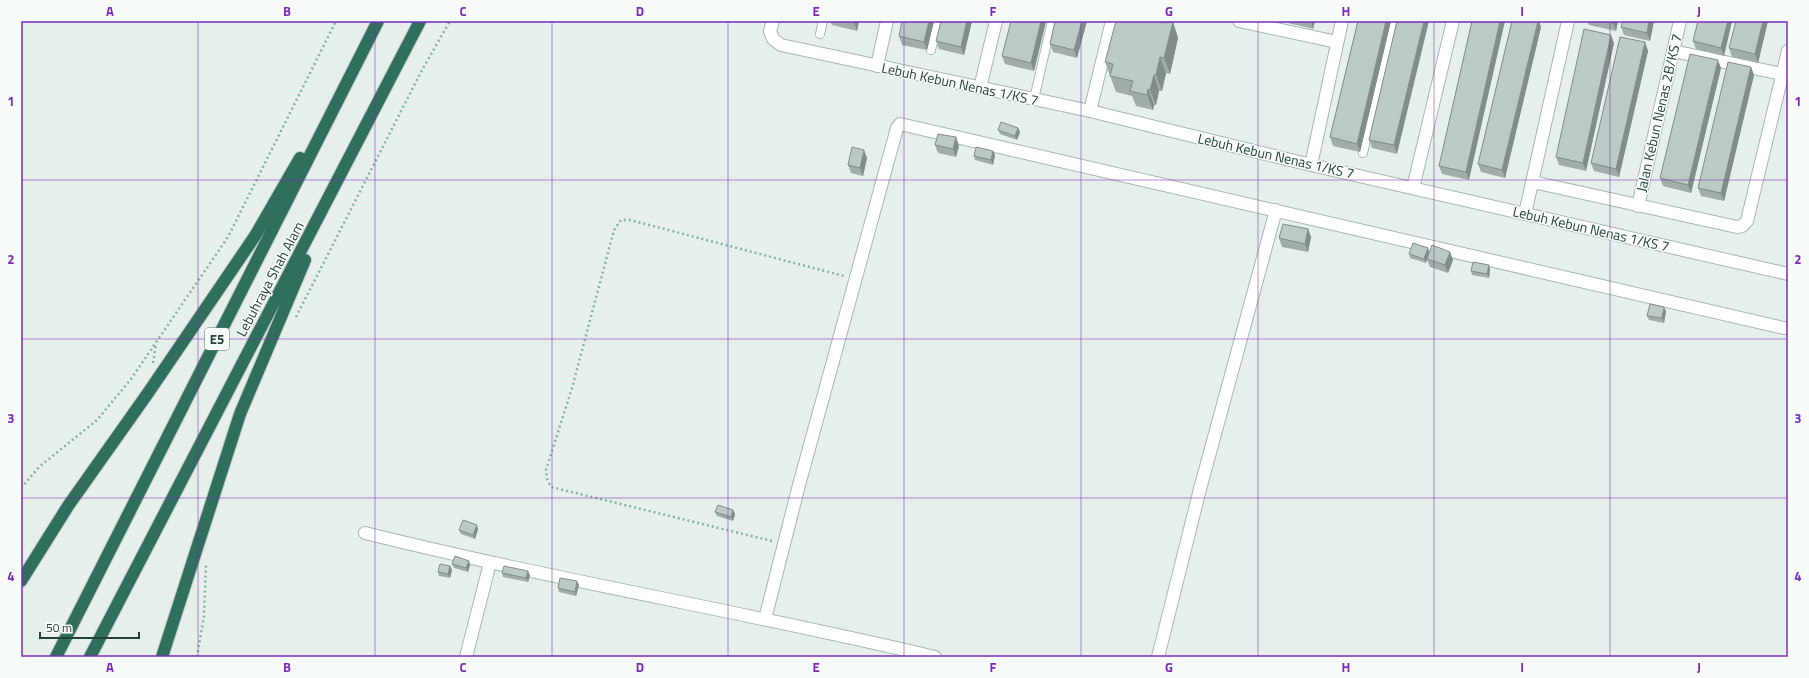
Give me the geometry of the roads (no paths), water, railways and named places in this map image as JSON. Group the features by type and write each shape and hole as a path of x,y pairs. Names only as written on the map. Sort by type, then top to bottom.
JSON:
{"highway":[{"path":"21,581 68,506 255,236 363,50 377,21"},
{"name":"Lebuhraya Shah Alam","path":"90,657 420,21"},
{"name":"Lebuhraya Shah Alam","path":"56,657 363,50"},
{"path":"162,657 240,414 338,181"}],"street":[{"path":"877,66 887,21"},
{"path":"980,88 996,21"},
{"path":"1090,111 1112,21"},
{"path":"1239,21 1277,25 1337,42"},
{"path":"1310,165 1342,21"},
{"path":"1413,188 1453,21"},
{"path":"1525,214 1568,21"},
{"name":"Jalan Kebun Nenas 2B/KS 7","path":"1638,206 1680,21"},
{"name":"Lebuh Kebun Nenas 1/KS 7","path":"772,26 773,39 781,45 1090,111 1310,165 1788,274"},
{"path":"1673,51 1782,74"},
{"path":"1533,182 1736,227 1742,226 1748,221 1788,51"},
{"path":"765,619 897,128 903,123 1784,328"},
{"path":"1158,657 1200,489 1276,210"},
{"path":"365,534 490,562 825,631 935,657"},
{"path":"466,657 490,562"}],"lane":[{"path":"820,34 824,21"},
{"path":"931,50 938,21"},
{"path":"1034,99 1052,21"},
{"path":"1363,153 1394,21"}]}
